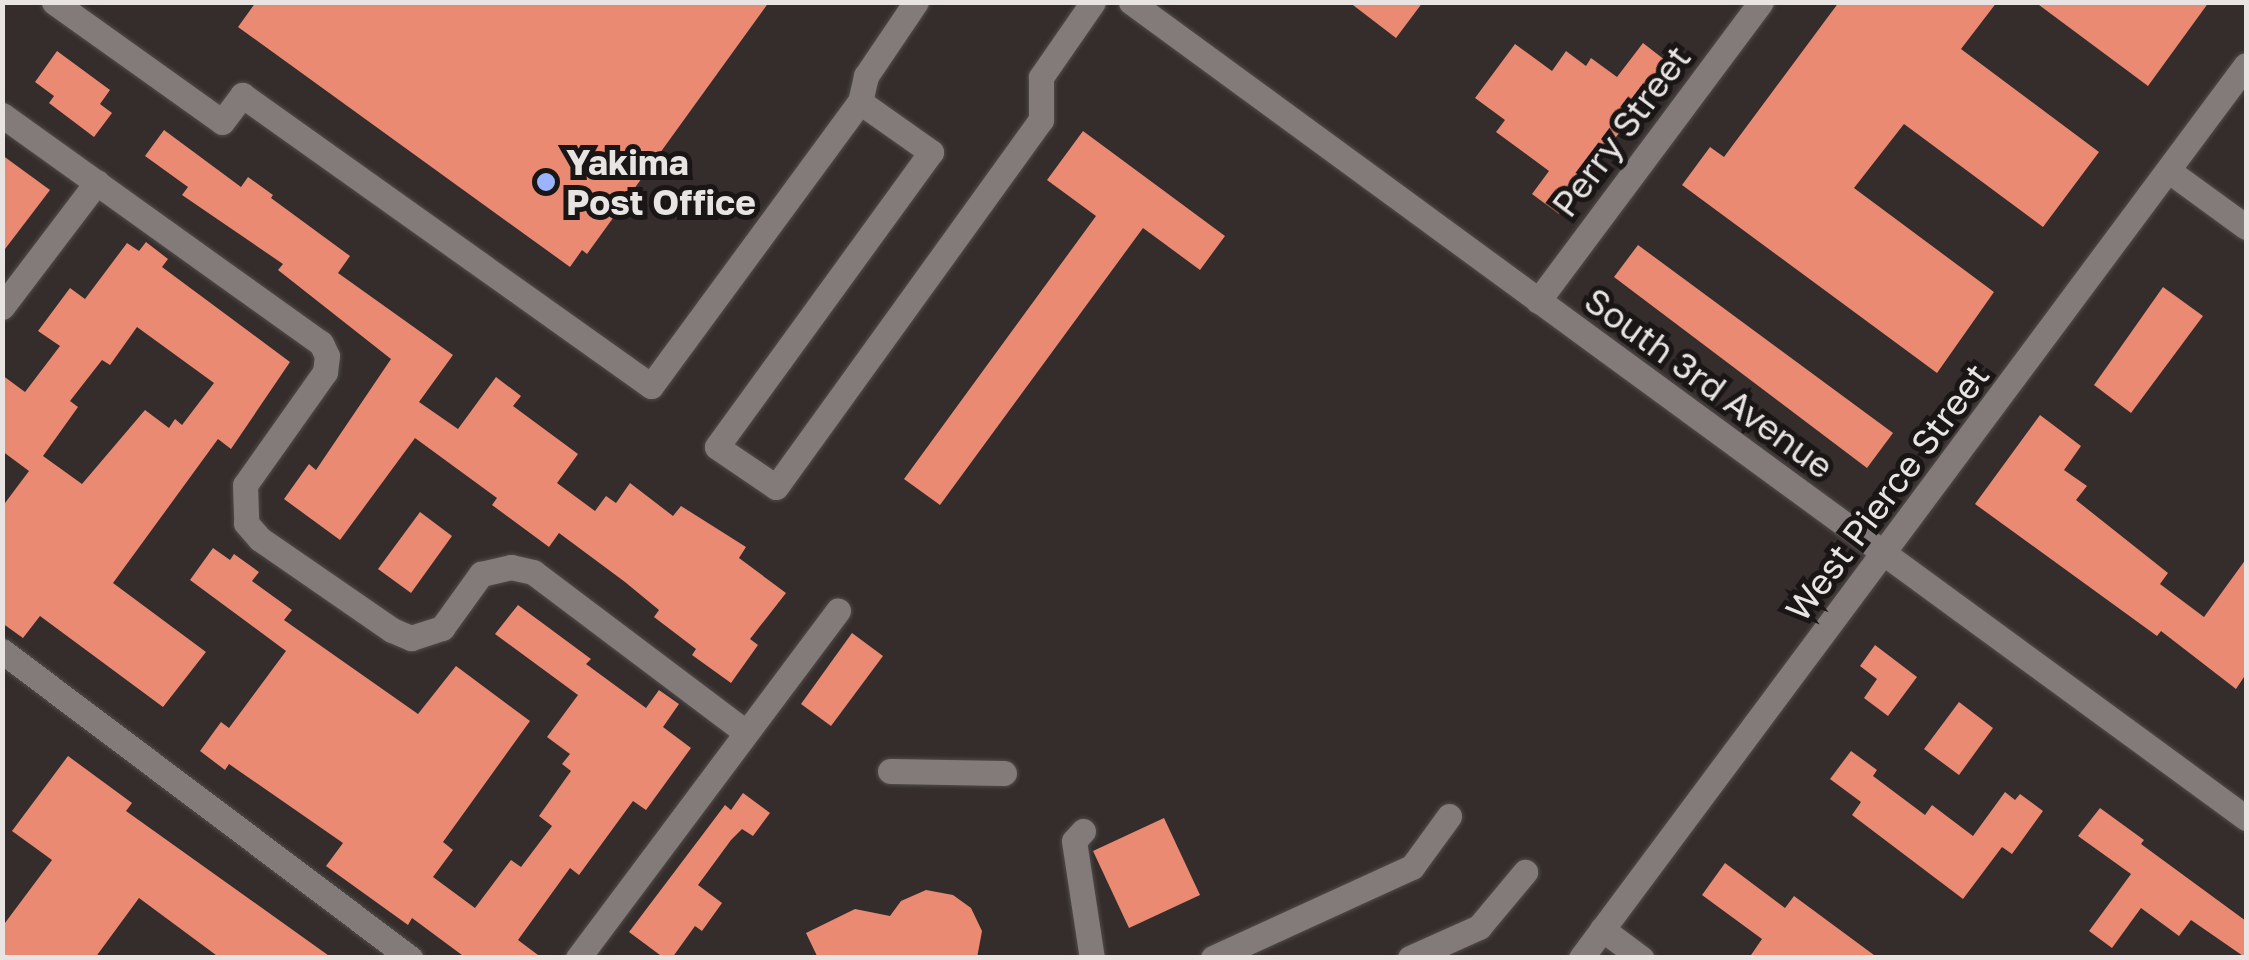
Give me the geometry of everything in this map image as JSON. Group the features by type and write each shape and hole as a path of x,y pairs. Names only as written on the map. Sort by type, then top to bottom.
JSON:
{"street":[{"path":"54,2 222,122 242,95 650,386 860,102 866,76 916,2"},
{"path":"860,102 931,152 717,447 776,487 1041,120 1041,77 1092,2"},
{"name":"South 3rd Avenue","path":"1131,2 2246,818"},
{"name":"Perry Street","path":"1538,301 1761,2"},
{"name":"West Pierce Street","path":"1581,958 2246,66"},
{"path":"2,115 300,326 327,356 324,372 245,485 246,523 260,540 392,630 411,638 442,628 481,574 512,567 534,572 745,732"},
{"path":"2169,171 2246,227"},
{"path":"2,308 97,182"},
{"path":"578,958 838,610"},
{"path":"2,651 410,958"},
{"path":"890,771 1004,773"},
{"path":"1212,958 1412,868 1449,816"},
{"path":"1082,830 1074,842 1092,958"},
{"path":"1410,958 1480,928 1525,872"},
{"path":"1602,929 1641,958"}],"building":[{"name":"Yakima Post Office","path":"256,2 769,2 587,254 582,250 570,267 238,27"},
{"path":"1349,2 1423,2 1396,38"},
{"path":"1839,2 1997,2 1961,49 2099,152 2043,227 1904,124 1854,188 1994,292 1937,373 1682,185 1710,147 1724,157"},
{"path":"2035,2 2209,2 2148,86"},
{"path":"1643,43 1670,64 1559,214 1532,194 1549,171 1496,132 1505,120 1475,98 1515,44 1552,71 1566,51 1586,66 1591,58 1617,77"},
{"path":"57,51 110,90 100,104 112,113 94,137 49,103 54,96 35,82"},
{"path":"164,130 241,187 248,177 273,195 271,198 350,256 338,273 453,355 419,402 458,429 496,377 521,396 513,406 578,454 557,483 595,511 606,496 616,503 630,483 673,516 681,506 746,547 739,558 786,593 750,639 758,645 731,683 692,655 696,649 654,617 659,610 625,582 559,533 549,547 492,505 497,498 415,438 340,540 284,499 309,464 316,470 391,359 278,270 283,264 182,195 188,187 145,156"},
{"path":"1083,131 1225,236 1200,270 1143,228 940,505 904,479 1096,216 1047,180"},
{"path":"2,155 50,190 2,253"},
{"path":"146,242 168,259 162,267 290,362 231,449 218,439 113,583 206,652 163,707 40,616 23,638 2,623 2,507 29,471 2,451 2,375 25,392 60,346 38,331 70,288 85,299 127,243 139,251","holes":["137,327 214,383 182,425 175,419 169,428 145,410 82,484 43,456 78,407 70,401 102,360 110,365"]},
{"path":"1638,245 1893,433 1867,468 1614,277"},
{"path":"2163,287 2203,316 2131,413 2094,385"},
{"path":"2040,415 2081,446 2064,470 2087,486 2076,500 2168,573 2160,584 2204,617 2246,559 2246,674 2236,689 2161,631 2157,636 1975,504"},
{"path":"420,512 452,536 411,593 378,569"},
{"path":"213,548 230,560 234,554 259,572 252,581 292,610 284,620 418,714 456,666 530,721 443,842 453,850 433,877 475,908 511,860 521,867 552,826 539,816 571,771 562,764 570,754 547,737 578,695 495,634 518,605 591,659 586,664 646,708 659,690 679,704 663,727 691,748 646,810 633,801 579,875 570,868 518,940 542,958 466,958 412,918 408,925 326,866 343,843 229,764 225,770 200,751 221,722 229,728 286,651 190,580"},
{"path":"852,633 883,656 831,726 801,704"},
{"path":"1875,645 1917,677 1888,716 1864,698 1877,679 1860,666"},
{"path":"1959,702 1993,728 1959,775 1924,749"},
{"path":"1851,751 1877,770 1873,776 1925,815 1932,805 1973,836 2005,792 2015,800 2020,794 2043,811 2012,854 2002,847 1963,899 1852,815 1861,802 1830,779"},
{"path":"68,756 132,803 126,811 332,958 220,958 139,898 95,958 2,958 2,927 52,860 12,831"},
{"path":"743,793 770,813 753,836 742,829 731,840 698,885 722,903 702,931 695,926 672,958 664,958 629,932 725,805 731,810"},
{"path":"2100,808 2144,840 2141,844 2246,921 2246,958 2191,920 2179,936 2141,908 2112,948 2089,931 2131,874 2078,836"},
{"path":"1164,818 1200,895 1129,928 1093,851"},
{"path":"1725,863 1785,908 1794,896 1878,958 1749,958 1762,939 1702,895"},
{"path":"926,890 953,895 971,908 982,931 977,958 818,958 806,933 855,909 890,916 901,901"}],"place":[{"name":"Yakima Post Office","path":"546,182"}]}
